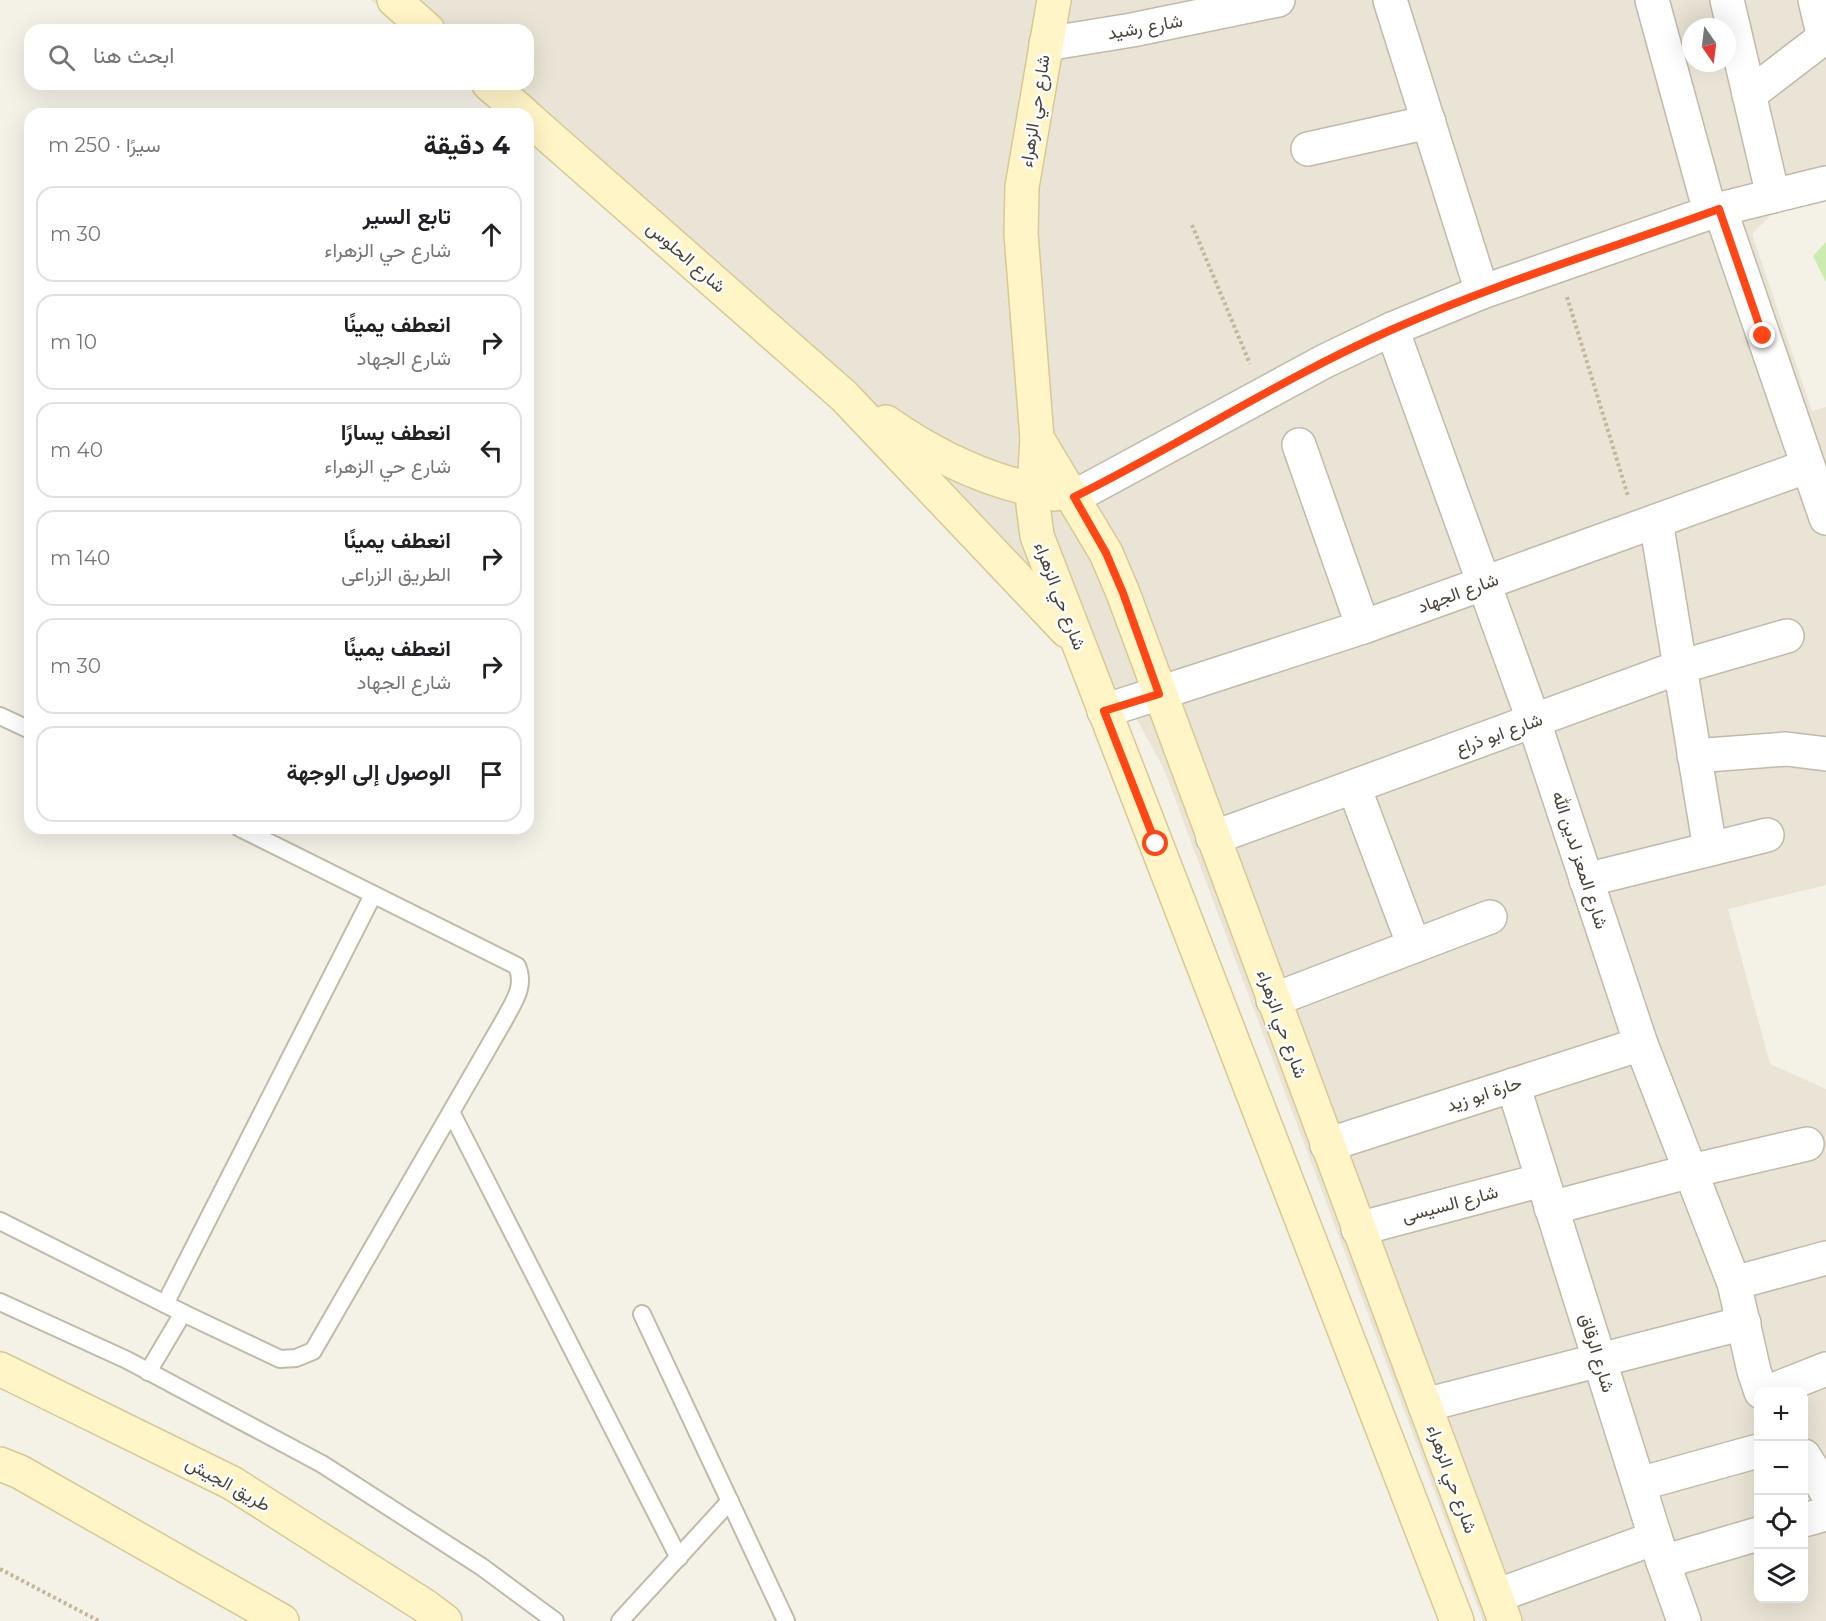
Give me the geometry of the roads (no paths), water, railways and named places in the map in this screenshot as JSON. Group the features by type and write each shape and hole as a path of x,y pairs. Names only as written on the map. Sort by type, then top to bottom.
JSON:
{"street":[{"path":"394,0 421,24"},
{"name":"شارع رشيد","path":"1046,44 1132,30 1278,0"},
{"path":"1390,0 1482,292"},
{"path":"1652,0 1715,211 1811,447 1826,518"},
{"path":"1727,0 1773,196"},
{"path":"1749,95 1825,37 1815,0"},
{"name":"شارع حي الزهراء","path":"1055,1 1023,187 1021,234 1037,438 1033,505 1037,536 1457,1621"},
{"path":"496,90 517,108"},
{"path":"1308,149 1429,122"},
{"name":"شارع الحلوس","path":"534,123 844,396 1078,643"},
{"path":"1074,497 1325,361 1392,329 1482,292 1715,211 1826,183"},
{"name":"شارع المعز لدين الله","path":"1392,329 1534,722 1641,1044 1734,1282 1759,1387"},
{"name":"شارع الحلوس","path":"844,396 907,437 981,476 1034,491 1074,497"},
{"path":"995,479 1006,475 1026,460 1037,438"},
{"name":"شارع حي الزهراء","path":"1037,438 1106,553 1123,593 1501,1609"},
{"path":"1299,445 1363,627"},
{"name":"شارع الجهاد","path":"1104,711 1363,627 1647,525 1811,447"},
{"path":"1647,525 1680,667 1710,849"},
{"name":"شارع ابو ذراع","path":"1213,838 1680,667 1786,636"},
{"path":"1694,756 1786,749 1826,754"},
{"path":"1354,787 1414,946"},
{"path":"1586,880 1767,835"},
{"path":"1274,1000 1490,917"},
{"name":"حارة ابو زيد","path":"1327,1145 1641,1044"},
{"name":"شارع الرقاق","path":"1513,1085 1599,1362 1684,1621"},
{"name":"شارع السيسى","path":"1358,1228 1690,1171 1807,1144"},
{"path":"1734,1282 1826,1258"},
{"path":"1425,1405 1744,1323"},
{"name":"طريق الجيش","path":"0,1369 232,1483 445,1621"},
{"path":"1781,1387 1826,1370"},
{"path":"1638,1484 1754,1452"},
{"path":"1808,1463 1826,1490"},
{"path":"0,1464 20,1472 282,1621"},
{"path":"1808,1519 1826,1514"},
{"path":"1501,1609 1659,1550 1754,1535"}],"lane":[{"path":"0,716 24,727"},
{"path":"0,1221 280,1359 296,1358 313,1351 520,990 519,972 517,966 252,834"},
{"path":"165,1304 373,895"},
{"path":"451,1112 679,1558"},
{"path":"0,1302 127,1360 321,1464 482,1567 555,1621"},
{"path":"148,1372 183,1313"},
{"path":"642,1314 786,1621"},
{"path":"620,1621 730,1501"}]}
